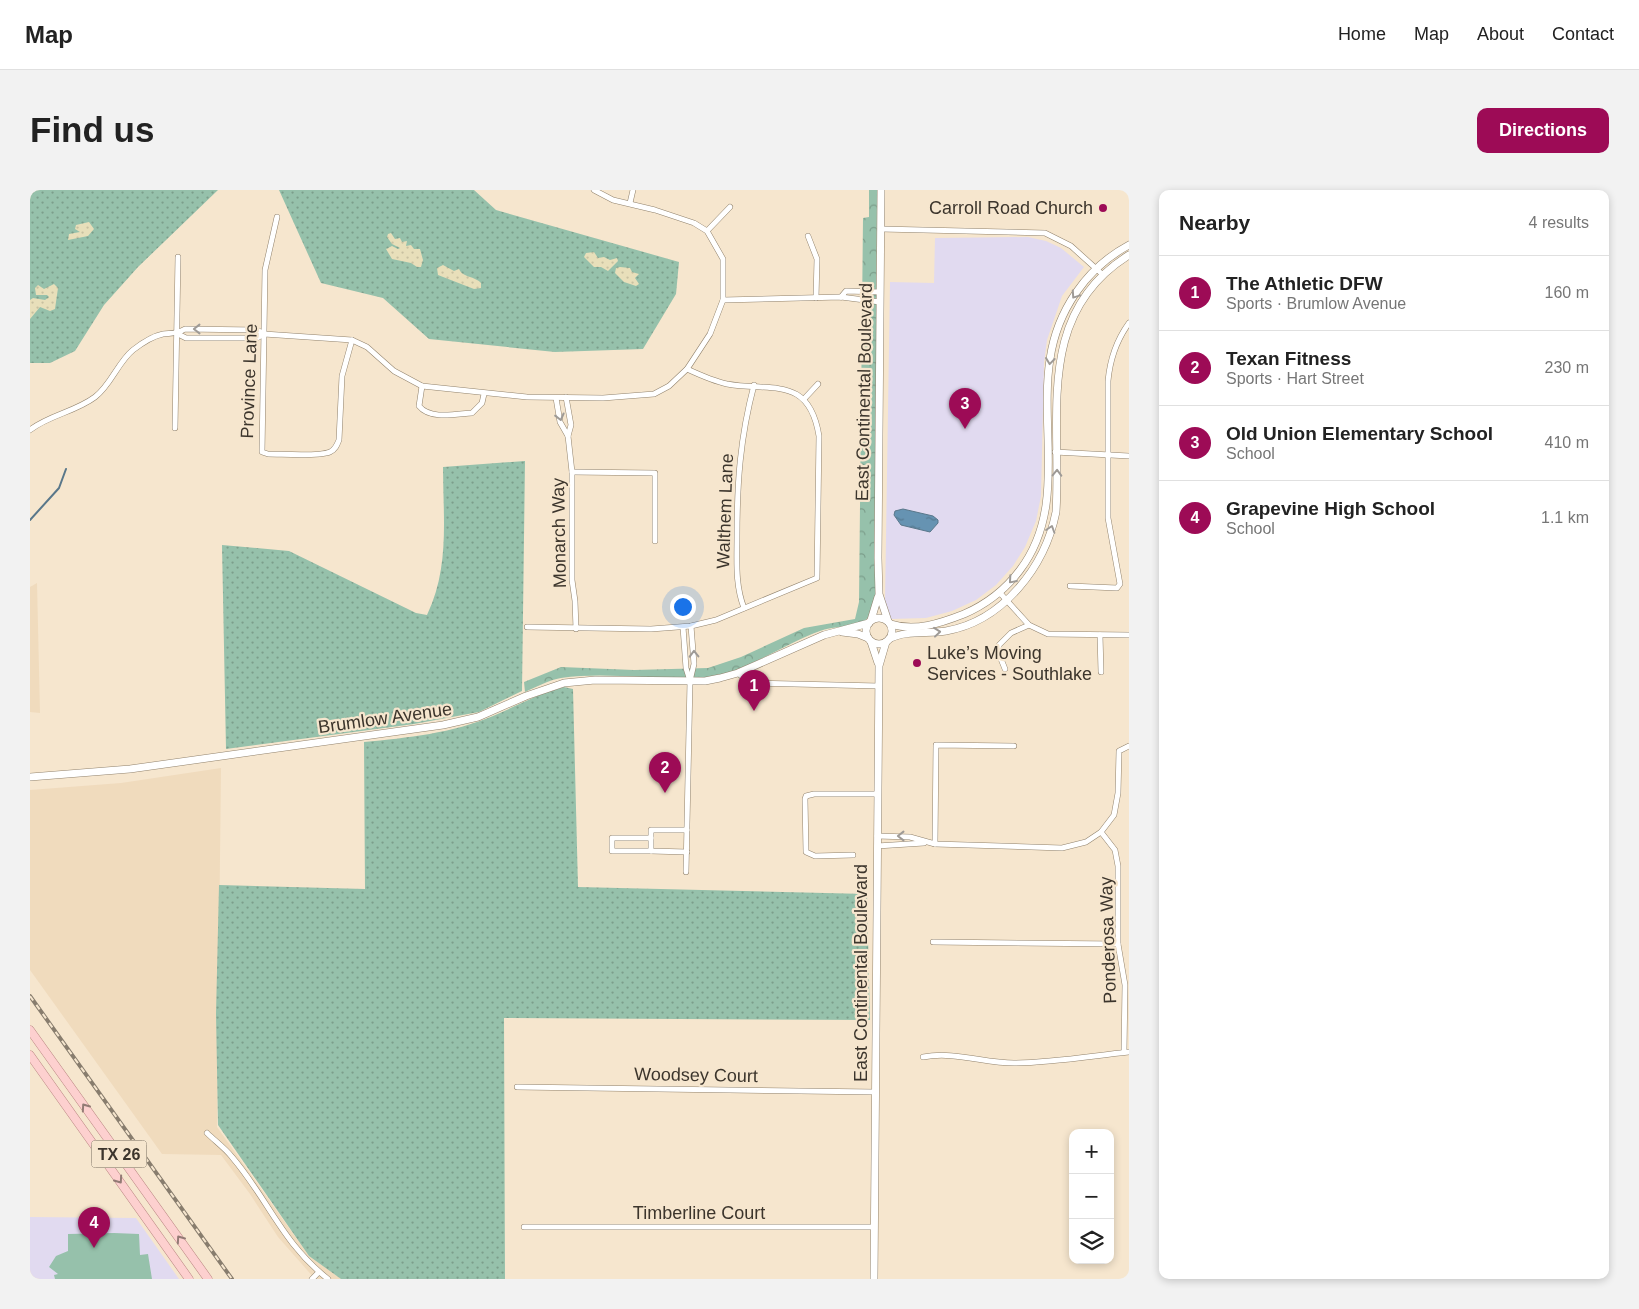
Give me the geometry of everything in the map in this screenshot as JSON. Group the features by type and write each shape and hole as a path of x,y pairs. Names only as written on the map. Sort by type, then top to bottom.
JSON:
{"main road":[{"name":"East Continental Boulevard","path":"870,622 879,594 878,471 881,190"},
{"path":"1129,245 1099,271 1067,307 1052,345 1049,378 1048,452 1044,523 1029,558 1000,593 986,603 966,613 931,625 902,627 880,618 870,622 866,631 869,640 878,644 900,635 959,628 982,617 1006,600 1024,582 1038,562 1053,525 1057,493 1058,378 1062,347 1069,323 1099,271 1129,255"},
{"name":"East Continental Boulevard","path":"879,594 889,623"},
{"name":"Brumlow Avenue","path":"30,778 130,769 443,725 478,717 526,696 577,681 705,681 738,673 803,643 870,622"},
{"path":"888,641 892,632 889,623"},
{"name":"Brumlow Avenue","path":"839,632 858,634 869,640"},
{"name":"East Continental Boulevard","path":"869,640 879,666"},
{"name":"East Continental Boulevard","path":"874,1279 878,686 879,666 888,641"},
{"name":"TX 26","path":"30,1030 208,1279"},
{"name":"TX 26","path":"30,1055 189,1279"}],"street":[{"path":"178,334 185,329 257,330 264,334 352,340 367,347 394,371 422,386 484,394 556,398 603,398 654,394 669,386 687,369 710,334 724,300 723,259 707,231 681,218 613,200 594,190"},
{"path":"630,203 633,190"},
{"path":"707,231 730,206"},
{"name":"Province Lane","path":"277,217 265,270 262,452 268,454 321,453 330,452 335,448 339,440 342,376 352,340"},
{"path":"881,229 1045,233 1072,246 1099,271"},
{"path":"808,236 817,260 816,298"},
{"path":"175,428 178,258"},
{"path":"841,297 846,292 880,292"},
{"path":"724,300 841,297 880,302"},
{"path":"1070,586 1117,588 1120,584 1108,518 1108,381 1110,359 1120,335 1129,323"},
{"path":"221,330 222,338"},
{"path":"30,430 37,424 78,407 95,397 112,380 131,352 147,340 163,334 178,334 186,338 257,338 264,334"},
{"path":"527,627 576,629 691,626 716,620 810,582 818,574 819,436 812,413 804,399 788,389 727,384 687,369"},
{"path":"804,399 818,384"},
{"path":"422,386 419,406 428,413 444,415 472,413 477,410 484,394"},
{"name":"Walthem Lane","path":"744,608 737,580 737,478 746,415 754,386"},
{"name":"Monarch Way","path":"566,397 571,425 568,436 572,472 572,580 576,629"},
{"name":"Monarch Way","path":"556,398 560,422 568,436"},
{"path":"1048,452 1129,456"},
{"path":"572,472 655,473 655,541"},
{"path":"1000,593 1029,625 1048,634 1129,635"},
{"path":"1005,669 999,654 1000,645 1004,638 1029,625"},
{"path":"686,872 690,681 694,664 691,626"},
{"path":"682,627 686,668 690,681"},
{"path":"1100,635 1101,672"},
{"path":"738,673 749,683 878,686"},
{"path":"935,844 936,746 1014,746"},
{"path":"876,836 910,836 935,844 1062,848 1086,842 1101,832 1109,823 1116,809 1119,750 1129,746"},
{"path":"854,855 815,856 808,854 805,847 806,796 814,794 877,794"},
{"path":"651,851 651,830 687,830"},
{"name":"Ponderosa Way","path":"1101,832 1111,844 1117,857 1118,944 1125,985 1126,1052"},
{"path":"651,838 612,838 612,851 687,852"},
{"path":"876,846 925,842"},
{"path":"933,942 1118,944"},
{"path":"923,1057 945,1055 997,1062 1026,1062 1126,1052"},
{"name":"Woodsey Court","path":"517,1087 875,1092"},
{"path":"207,1133 232,1157 292,1244 328,1279"},
{"name":"Timberline Court","path":"524,1227 874,1227"},
{"path":"312,1279 319,1272"}],"shaded area":[{"path":"1028,237 1046,241 1061,248 1084,267 1062,296 1047,340 1044,363 1041,496 1036,521 1025,547 1013,566 996,585 976,600 952,611 926,618 891,619 885,602 890,282 934,283 935,238"},
{"path":"37,583 40,713 30,712 30,587"},
{"path":"221,768 217,1127 309,1256 341,1279 315,1279 278,1237 250,1194 221,1155 162,1154 30,970 30,790 121,783"},
{"path":"30,1217 136,1218 179,1279 30,1279"}],"green space":[{"path":"30,190 218,190 138,267 104,305 75,351 50,363 30,363"},
{"path":"279,190 474,190 496,210 679,262 676,294 643,349 555,352 429,339 383,298 321,283"},
{"path":"869,190 877,190 875,603 871,613 860,624 820,631 806,636 748,665 719,676 687,679 579,676 552,680 525,692 524,682 561,667 634,670 708,668 741,657 804,628 855,619 859,602 863,218 869,217"},
{"path":"525,461 522,691 479,712 414,724 226,749 222,545 289,551 416,613 427,615 439,579 442,561 444,542 443,467"},
{"path":"564,687 573,689 578,887 867,894 870,1020 504,1018 505,1279 341,1279 309,1256 218,1125 216,1014 219,885 365,889 364,742 446,731 462,727"},
{"path":"68,1234 139,1234 140,1255 148,1254 152,1279 55,1279 54,1275 58,1274 49,1267 56,1256 68,1251"}],"sand":[{"path":"89,222 94,229 88,236 68,240 69,234 80,232 75,229 76,225"},
{"path":"391,233 395,239 400,238 402,242 407,241 406,246 411,245 414,249 420,249 423,260 421,267 392,259 386,249 392,246 400,248 392,244 387,237"},
{"path":"594,252 598,258 604,257 610,260 617,258 618,261 608,271 601,267 594,267 584,257 586,253"},
{"path":"443,265 454,271 459,269 463,274 481,283 481,288 474,289 438,275 437,268"},
{"path":"616,268 630,268 632,272 639,274 635,278 639,284 636,286 624,282 615,273"},
{"path":"54,284 58,288 55,309 50,311 40,307 30,319 30,300 33,298 45,300 49,297 47,295 36,295 35,288 38,285 44,289"}],"water":[{"path":"903,509 933,516 938,520 938,523 930,532 901,525 894,515 895,511"}],"waterway":[{"path":"30,520 59,488 66,469"}],"railway":[{"path":"30,996 232,1279"}],"place":[{"name":"Carroll Road Church","path":"1103,208"},
{"name":"Old Union Elementary School","path":"965,429"},
{"name":"Luke’s Moving Services - Southlake","path":"917,663"},
{"name":"The Athletic DFW","path":"754,711"},
{"name":"Texan Fitness","path":"665,793"},
{"name":"Grapevine High School","path":"94,1248"}]}
